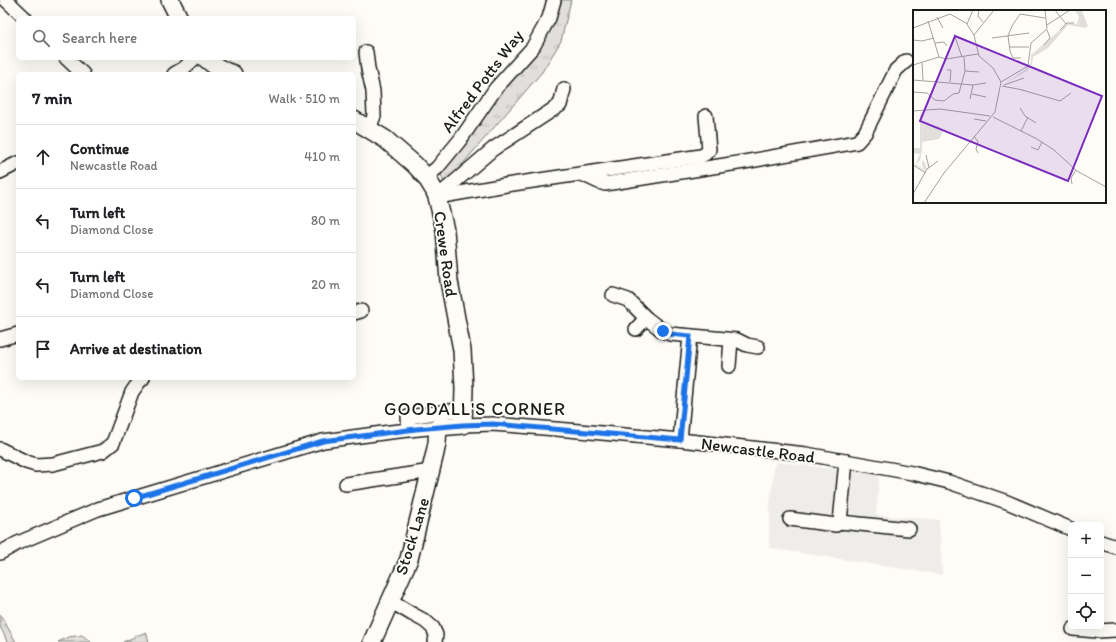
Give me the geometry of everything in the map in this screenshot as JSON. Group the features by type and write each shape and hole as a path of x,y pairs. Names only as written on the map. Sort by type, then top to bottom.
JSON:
{"main road":[{"path":"170,0 178,16"},
{"path":"207,60 225,72"},
{"name":"Crewe Road","path":"356,121 397,149 415,165 426,177 437,197 445,230 449,281 462,350 464,388 463,417"},
{"name":"Newcastle Road","path":"438,427 463,417"},
{"name":"Stock Lane","path":"372,642 409,559 431,471 437,443 438,427"}],"street":[{"path":"6,0 23,16"},
{"name":"Alfred Potts Way","path":"426,177 436,168 460,140 496,88 533,47 549,18 554,0"},
{"path":"366,52 374,116 369,129"},
{"path":"68,60 81,72"},
{"path":"177,72 193,60"},
{"path":"582,174 605,184 857,142 865,133 896,70 906,61"},
{"path":"437,197 492,149 560,105 564,89"},
{"path":"437,197 506,185 701,156 709,150 706,116"},
{"path":"0,172 16,164"},
{"path":"613,295 628,300 641,314 663,331 670,334 734,340 758,347"},
{"path":"636,329 641,314"},
{"path":"0,339 16,335"},
{"path":"680,440 690,336"},
{"path":"729,366 734,340"},
{"path":"0,449 26,462 36,465 53,464 103,451 113,443 132,392 141,380"},
{"path":"409,430 408,417 463,417"},
{"name":"Newcastle Road","path":"463,417 493,424 680,440 806,454 912,473 948,482 1007,502 1068,528"},
{"name":"Newcastle Road","path":"0,553 18,543 98,509 323,441 438,427"},
{"path":"840,522 846,462"},
{"path":"346,484 431,471"},
{"path":"790,519 836,525 840,522 909,529"},
{"path":"1104,543 1116,547"},
{"path":"390,601 425,621 433,628 436,636 435,642"},
{"path":"1085,630 1116,630"}],"shaded area":[{"path":"775,462 879,474 876,515 939,520 942,575 769,548 770,505"}],"green space":[{"path":"562,0 571,0 561,41 542,72 445,185 441,175 481,118 550,30"},
{"path":"0,614 16,642 7,642 0,627"},
{"path":"146,632 149,642 123,642"},
{"path":"82,635 91,642 58,642 69,637"}],"district":[{"name":"GOODALL'S CORNER","path":"475,409"}],"route":[{"path":"134,498 323,441 416,429 493,424 680,440 690,336 670,334 663,331"}]}
